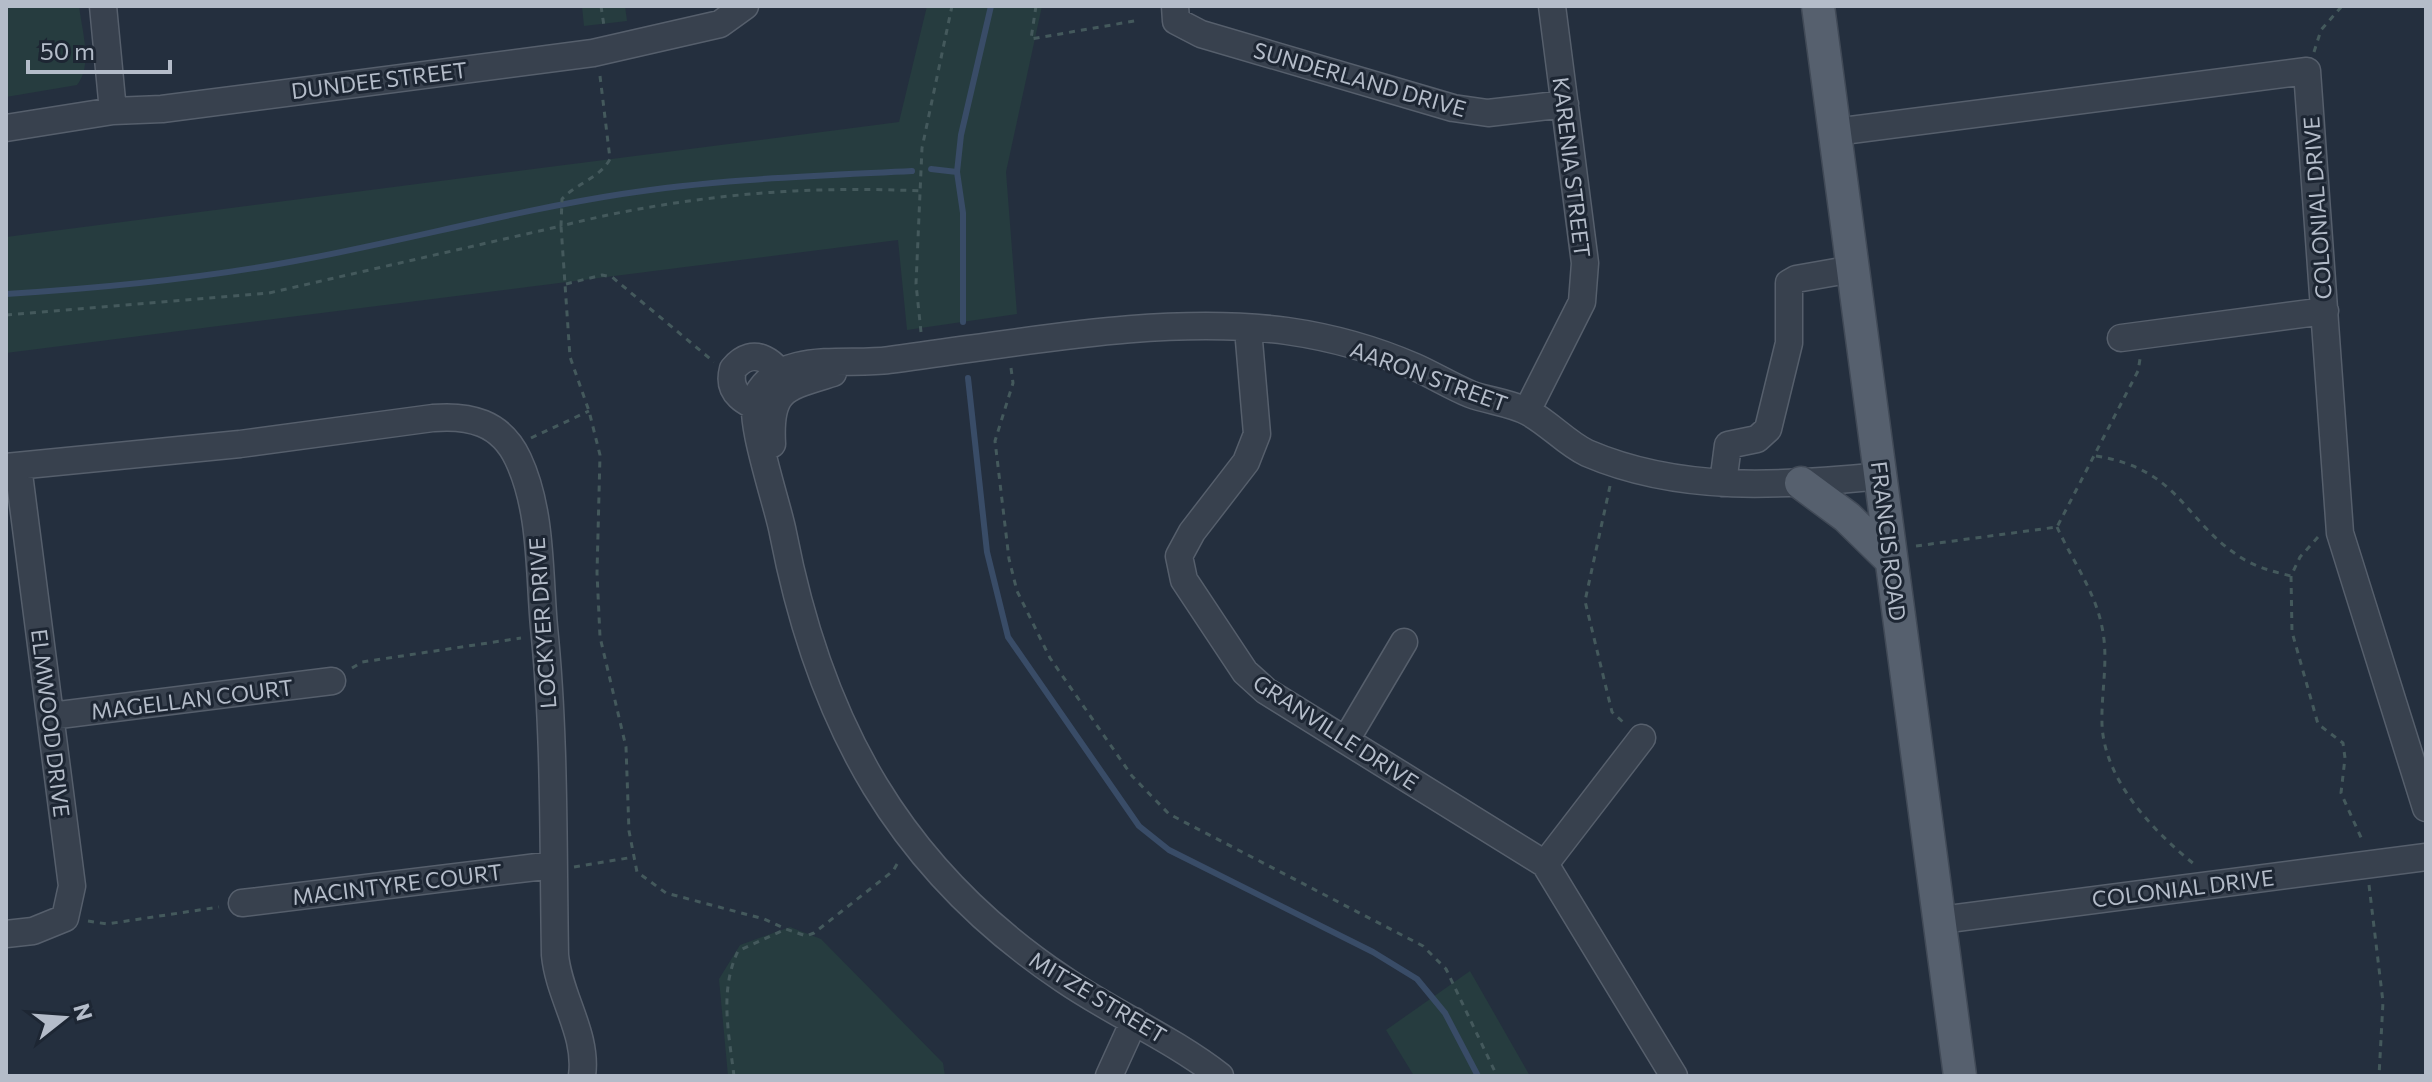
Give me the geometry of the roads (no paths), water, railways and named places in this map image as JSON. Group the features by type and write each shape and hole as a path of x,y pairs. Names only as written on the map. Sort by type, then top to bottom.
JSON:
{"main road":[{"name":"FRANCIS ROAD","path":"1818,6 1880,476 1904,553 1960,1076"},
{"path":"1801,483 1904,553"}],"street":[{"path":"103,6 113,111"},
{"name":"DUNDEE STREET","path":"6,128 113,111 162,109 593,53 720,24 745,6"},
{"name":"SUNDERLAND DRIVE","path":"1175,6 1176,21 1201,34 1453,108 1488,113 1565,104"},
{"name":"KARENIA STREET","path":"1527,411 1582,302 1585,263 1552,6"},
{"name":"COLONIAL DRIVE","path":"1835,132 2307,71 2340,533 2426,808"},
{"path":"1723,483 1728,445 1757,439 1768,429 1789,343 1787,286 1796,279 1853,269"},
{"path":"2129,337 2325,311"},
{"name":"AARON STREET","path":"773,393 868,363 1129,330 1189,325 1288,331 1352,346 1412,365 1472,395 1527,411 1584,451 1660,474 1723,483 1801,483 1880,476"},
{"name":"GRANVILLE DRIVE","path":"1248,329 1257,434 1246,462 1192,532 1179,556 1184,580 1245,672 1266,691 1545,864 1674,1076"},
{"path":"756,357 770,360 773,393 735,392 731,383 733,369 743,360 756,357"},
{"name":"MITZE STREET","path":"773,393 754,423 775,492 796,602 822,681 861,766 906,833 968,903 1016,947 1068,983 1220,1076"},
{"name":"LOCKYER DRIVE","path":"12,466 240,444 465,416 494,429 518,458 529,495 541,567 558,982 580,1036 582,1076"},
{"name":"ELMWOOD DRIVE","path":"6,934 33,931 65,918 72,886 51,716 12,466"},
{"path":"1346,740 1404,642"},
{"name":"MAGELLAN COURT","path":"51,716 332,681"},
{"path":"1545,864 1642,738"},
{"name":"COLONIAL DRIVE","path":"1941,920 2426,857"},
{"name":"MACINTYRE COURT","path":"242,903 553,865"},
{"path":"1109,1076 1134,1021"}],"waterway":[{"path":"963,322 963,213 957,172 961,135 991,6"},
{"path":"931,169 957,172"},
{"path":"6,294 223,273 336,253 540,209 658,189 912,171"},
{"path":"968,378 987,552 1008,637 1139,826 1169,850 1373,952 1417,979 1445,1013 1478,1076"}]}
